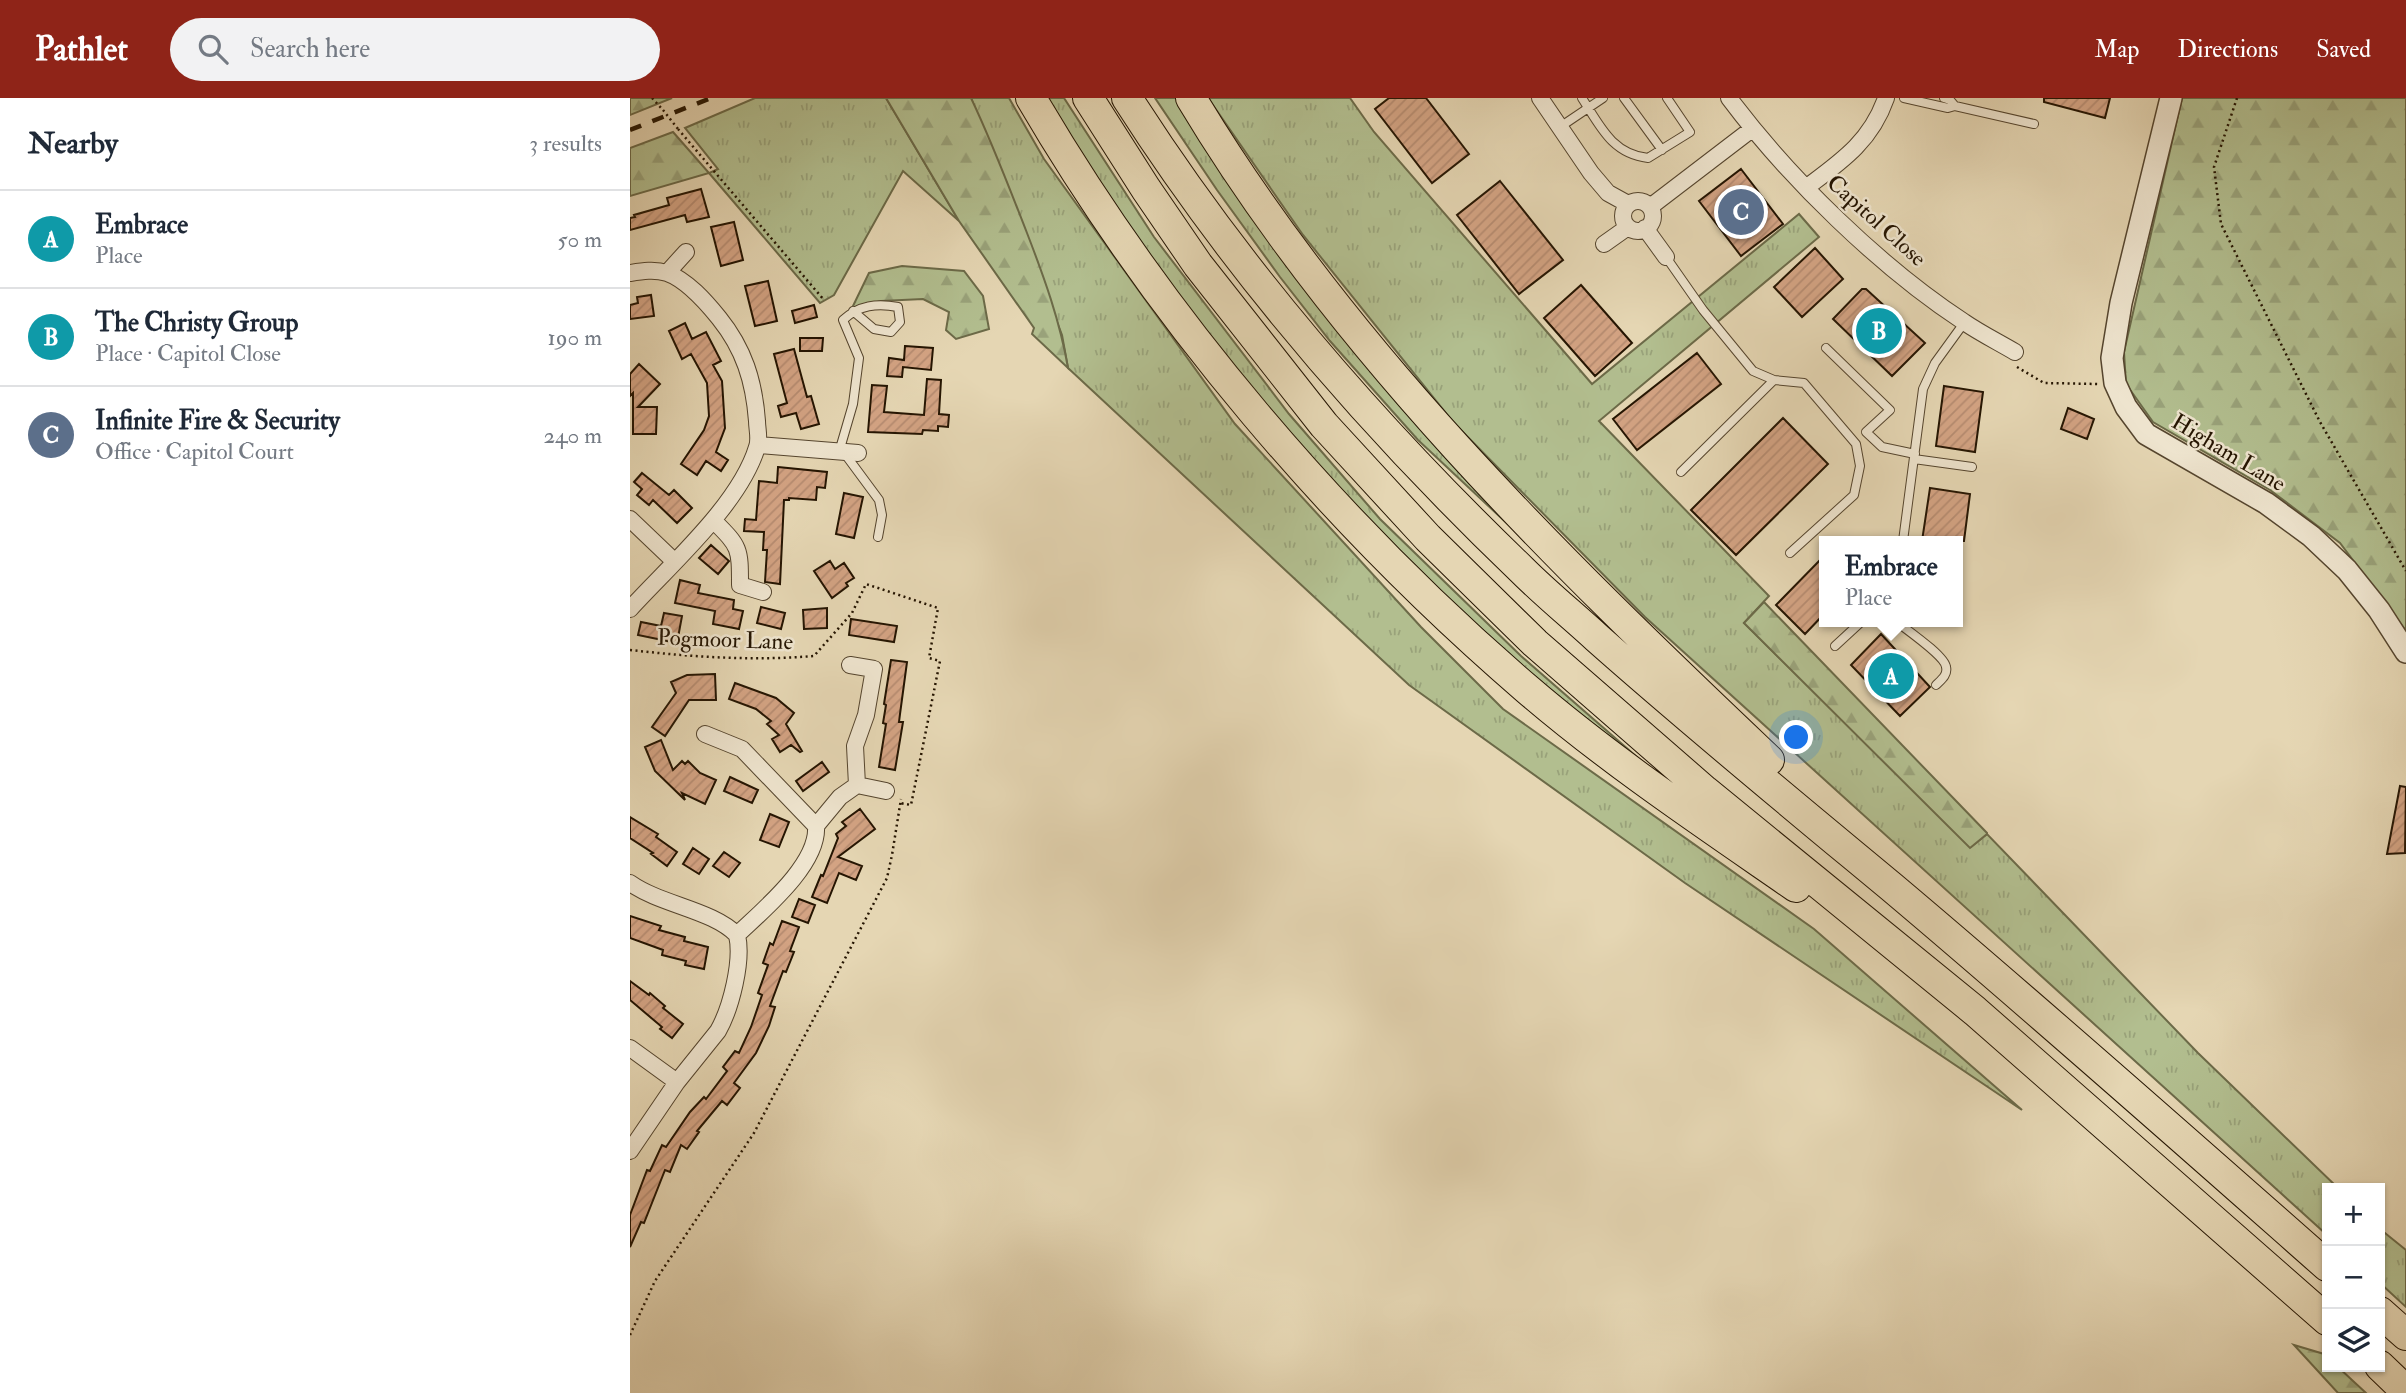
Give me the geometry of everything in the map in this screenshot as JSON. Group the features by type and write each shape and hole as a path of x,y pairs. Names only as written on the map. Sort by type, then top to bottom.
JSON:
{"highway":[{"path":"1031,98 1100,209 1166,302 1284,449 1403,573 1527,689 1643,781 1975,1011"},
{"path":"1088,98 1146,189 1206,275 1324,425 1428,538 1535,643 1695,782 1975,1011 2322,1316"},
{"path":"1127,98 1228,244 1297,332 1370,417 1523,572 1644,679 1994,973 2322,1262"},
{"path":"1191,98 1219,145 1302,262 1384,363 1492,485 1613,612 1994,973"},
{"path":"2385,1316 2406,1335"},
{"path":"2385,1371 2406,1391"}],"street":[{"path":"1540,98 1591,173 1608,193 1628,204 1639,201 1650,206"},
{"name":"Capitol Close","path":"1729,98 1752,129 1847,228 1905,278 1964,323 2015,352"},
{"path":"1807,187 1868,135 1880,116 1886,98"},
{"name":"Higham Lane","path":"2171,98 2121,303 2112,358 2115,383 2126,407 2146,434 2266,503 2311,536 2347,570 2406,652"},
{"path":"1650,206 1752,129"},
{"path":"1628,204 1623,216 1666,257"},
{"path":"1604,244 1652,220 1650,206"},
{"path":"667,273 686,252"},
{"path":"630,273 667,273 705,301 729,331 750,373 756,401 758,445 740,483 714,521 630,609"},
{"path":"758,445 847,452"},
{"path":"630,519 674,561"},
{"path":"714,521 729,536 740,553 740,584 764,592"},
{"path":"850,665 874,669 866,715 855,746 857,785"},
{"path":"705,734 742,749 816,825"},
{"path":"737,935 773,901 806,860 815,844 816,825 839,797 857,785 886,790"},
{"path":"630,883 656,898 723,923 737,935 738,952 726,1016 718,1031 677,1082 630,1151"},
{"path":"630,1048 677,1082"}],"lane":[{"path":"1581,98 1618,149 1629,155 1648,158 1690,132 1667,98"},
{"path":"1560,127 1603,98"},
{"path":"1624,98 1662,150"},
{"path":"1904,98 1948,108 1955,106 2034,124"},
{"path":"1944,98 1955,106"},
{"path":"1666,257 1703,310 1753,372 1774,380 1804,383 1856,444 1860,466 1853,495 1790,553"},
{"path":"853,311 874,329 891,332 900,322 898,307 878,303 853,311 843,320 859,358 847,452 879,500 882,515 878,537"},
{"path":"1904,536 1923,389 1935,363 1964,323"},
{"path":"1826,348 1890,410 1866,432 1882,447 1914,457 1972,467"},
{"path":"1681,472 1774,380"},
{"path":"1835,646 1856,627"},
{"path":"1903,627 1943,660 1946,666 1944,678 1936,685"}],"path":[{"path":"652,98 824,300"},
{"path":"2237,98 2214,167 2221,224 2320,422 2406,571"},
{"path":"2015,352 2009,363 2044,383 2115,383"},
{"name":"Pogmoor Lane","path":"630,650 708,658 778,659 814,656 852,613 866,584 938,608 929,658 940,661 935,687 911,805 900,803"},
{"path":"630,1335 655,1281 754,1133 887,878 901,794 886,790"}],"green space":[{"path":"630,98 672,98 630,115"},
{"path":"755,98 886,98 959,221 903,171 834,295 820,303 709,173 718,169 685,128"},
{"path":"886,98 971,98 1039,266 1056,316 1068,368 1032,334 1034,328 959,221"},
{"path":"971,98 1009,98 1044,159 1235,424 1421,627 1503,709 1814,929 2022,1110 1685,883 1409,685 1068,368 1062,335"},
{"path":"1044,98 1064,98 1154,237 1289,414 1380,519 1521,656 1645,764 1498,651 1286,435 1152,264"},
{"path":"1155,98 1185,98 1594,605 1418,440 1330,341 1217,190"},
{"path":"1208,98 1350,98 1374,132 1592,384 1799,214 1819,237 1599,421 1769,596 1744,623 1971,847 1987,834 2198,1053 2333,1183 2322,1183 2322,1230 1645,617 1453,422 1303,235"},
{"path":"2182,98 2406,98 2406,631 2340,543 2270,490 2153,422 2126,384 2124,352"},
{"path":"673,132 709,173 630,196 630,148"},
{"path":"902,266 964,271 983,296 989,329 956,339 946,330 949,312 923,299 881,301 852,308 869,273"},
{"path":"1764,602 1987,834 1970,848 1744,623"},
{"path":"2385,1233 2406,1250 2406,1307 2385,1288"},
{"path":"2294,1345 2322,1353 2322,1372 2343,1372 2366,1393 2338,1393"}],"building":[{"path":"1389,98 1426,98 1469,154 1432,183 1375,109"},
{"path":"2044,98 2110,98 2105,118 2044,102"},
{"path":"1741,169 1783,224 1741,256 1699,201"},
{"path":"1500,181 1563,260 1519,294 1457,215"},
{"path":"701,189 709,217 687,222 685,215 630,230 630,218 635,217 634,215 669,205 667,198"},
{"path":"734,222 743,260 721,266 711,227"},
{"path":"1815,248 1843,279 1802,317 1774,287"},
{"path":"768,281 777,321 755,326 745,286"},
{"path":"1581,285 1632,343 1595,376 1544,318"},
{"path":"1862,289 1866,289 1925,343 1892,376 1833,319"},
{"path":"651,295 654,316 630,319 630,305 638,303 637,297"},
{"path":"814,305 817,317 795,323 792,311"},
{"path":"685,323 692,339 706,332 721,361 713,365 722,381 725,428 716,452 728,460 721,471 706,461 697,475 681,464 704,430 709,416 707,383 691,354 682,359 669,331"},
{"path":"800,338 823,338 822,351 800,351"},
{"path":"905,346 933,348 931,370 903,367 902,377 887,376 889,358 904,360"},
{"path":"794,349 807,397 811,396 819,424 801,429 796,413 781,417 778,406 787,403 774,354"},
{"path":"1697,353 1721,384 1637,450 1613,419"},
{"path":"639,364 660,384 638,407 657,407 656,434 633,434 630,374"},
{"path":"927,379 941,380 939,414 949,415 948,427 938,426 938,431 923,430 922,434 868,432 872,385 887,386 884,412 924,415"},
{"path":"1944,386 1983,392 1975,452 1936,446"},
{"path":"2068,408 2094,419 2087,439 2061,429"},
{"path":"1783,418 1828,464 1736,555 1691,510"},
{"path":"778,467 827,472 825,488 817,487 816,500 784,500 780,584 765,582 767,550 763,550 764,532 744,531 745,519 756,520 759,481 777,483"},
{"path":"642,473 669,495 674,490 692,508 677,523 653,500 649,505 637,495 642,489 634,482"},
{"path":"1930,488 1970,494 1964,541 1963,536 1923,536"},
{"path":"844,493 863,497 854,538 836,534"},
{"path":"711,545 729,561 718,574 699,558"},
{"path":"830,561 835,569 844,563 854,578 832,598 814,571"},
{"path":"1819,561 1819,619 1805,634 1776,605"},
{"path":"680,580 700,585 698,593 734,600 733,609 743,611 739,629 713,624 715,611 675,603"},
{"path":"761,607 785,613 781,629 757,623"},
{"path":"827,608 827,628 804,629 803,610"},
{"path":"664,613 682,616 677,643 638,635 641,622 661,626"},
{"path":"851,619 897,626 894,642 849,635"},
{"path":"1881,634 1930,687 1900,716 1851,665"},
{"path":"891,660 907,662 899,722 903,722 895,770 879,767 886,724 883,723 884,704"},
{"path":"715,674 716,700 689,700 665,736 652,727 676,693 671,682 687,675"},
{"path":"735,683 776,698 794,713 786,724 802,751 791,745 780,752 772,739 779,735 767,724 771,721 756,709 729,699"},
{"path":"661,740 673,770 682,761 685,764 688,761 700,773 716,780 705,804 682,793 685,800 655,771 645,747"},
{"path":"822,762 829,772 803,791 796,781"},
{"path":"730,777 758,790 752,803 724,791"},
{"path":"2400,786 2406,787 2405,853 2387,854"},
{"path":"860,809 875,829 838,857 862,866 856,880 839,873 827,903 812,897 838,838 836,834 846,826 842,822"},
{"path":"770,814 789,822 779,847 760,840"},
{"path":"630,817 658,834 656,837 677,852 667,866 630,838"},
{"path":"693,848 709,859 699,874 683,864"},
{"path":"724,852 740,863 729,877 713,866"},
{"path":"799,899 815,905 808,923 792,917"},
{"path":"630,916 661,926 659,930 685,937 684,941 708,947 704,969 685,965 686,961 662,955 663,950 630,938"},
{"path":"782,921 799,927 790,951 794,952 786,972 783,971 770,1006 775,1007 769,1026 756,1053 734,1083 740,1088 727,1105 722,1101 697,1131 699,1132 687,1149 681,1145 670,1172 665,1170 644,1223 641,1222 630,1247 630,1215 647,1170 650,1171 662,1145 666,1147 690,1112 704,1097 706,1099 727,1071 723,1067 735,1051 739,1053 762,995 758,993 768,965 763,963"},
{"path":"630,981 649,995 650,993 683,1024 672,1038 630,1000"}],"railway":[{"path":"630,130 711,98"}],"place":[{"name":"Infinite Fire & Security","path":"1741,212"},
{"name":"The Christy Group","path":"1879,331"},
{"name":"Embrace","path":"1891,676"}]}
